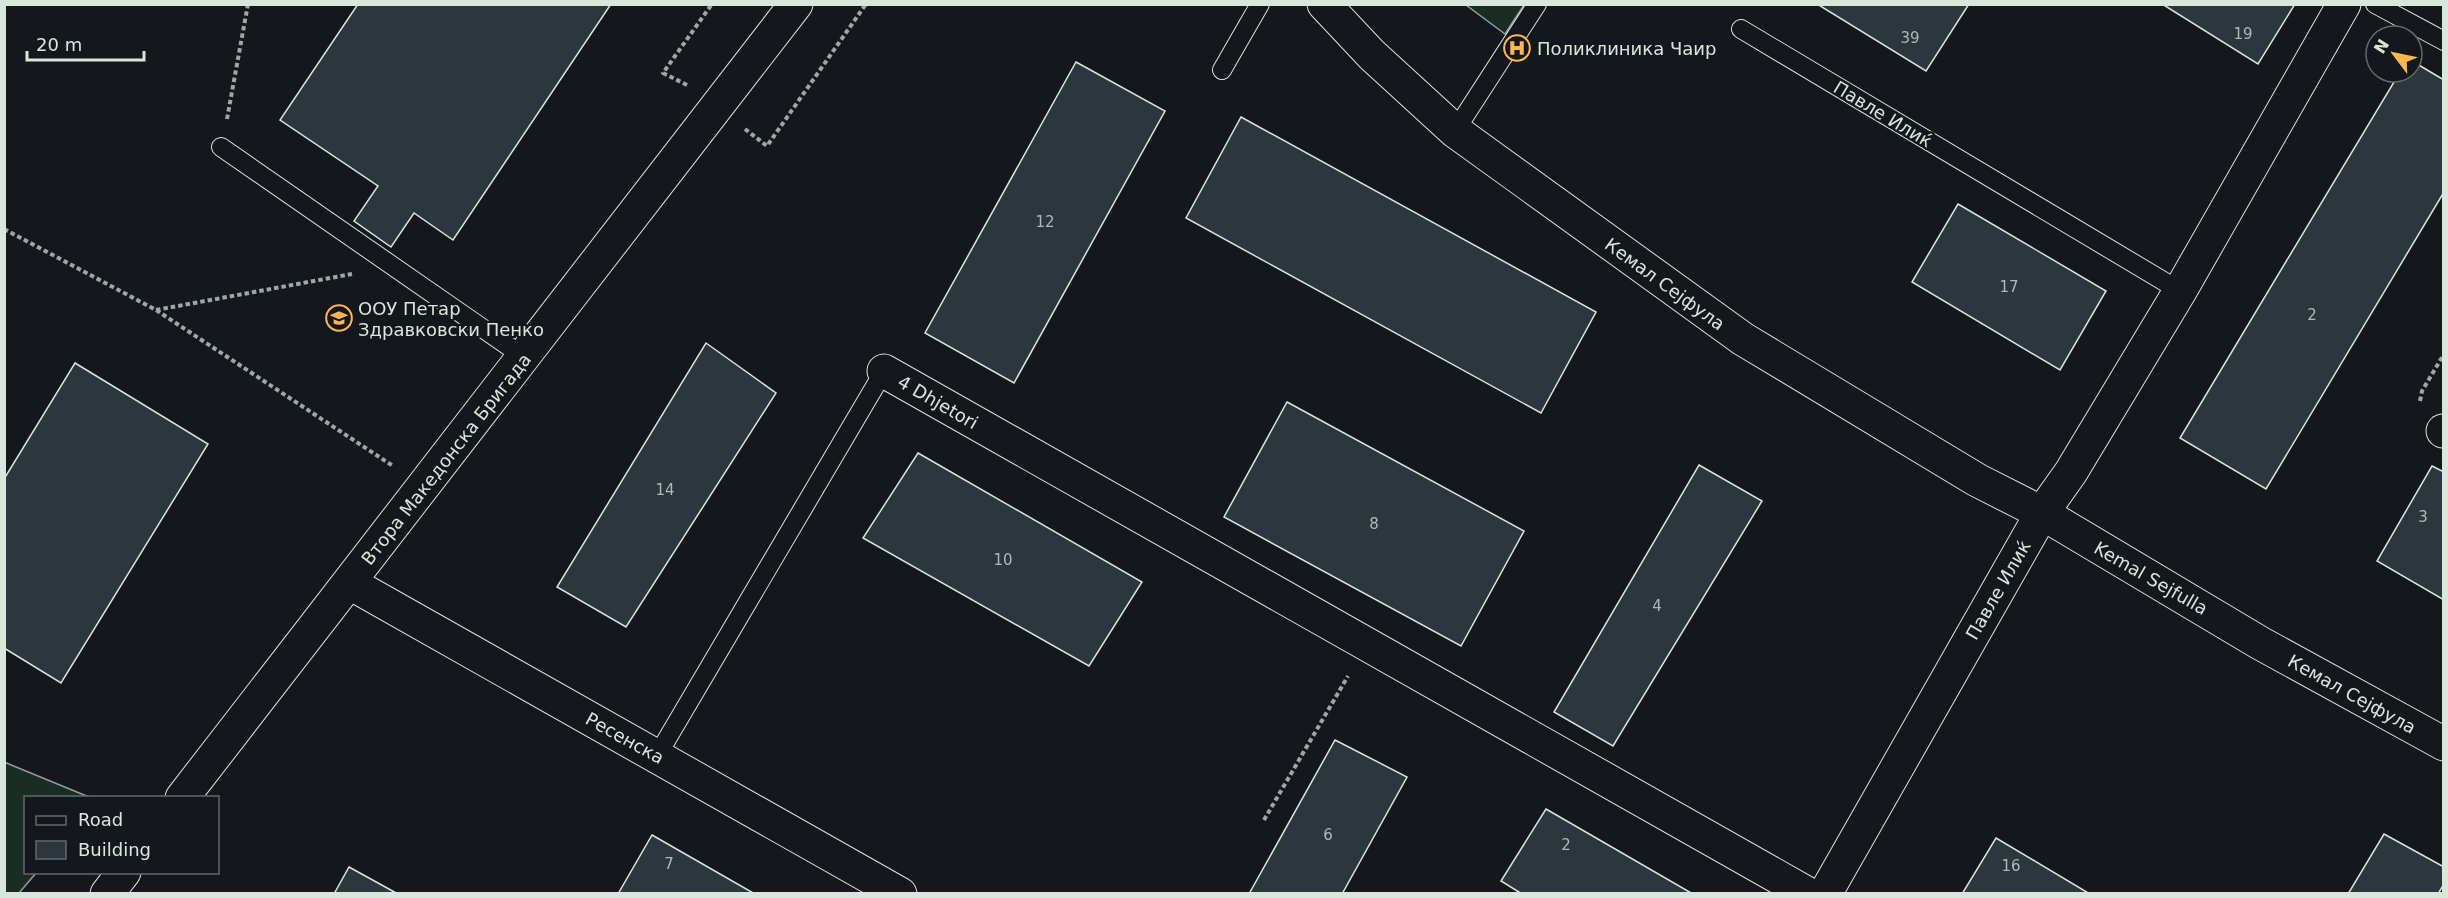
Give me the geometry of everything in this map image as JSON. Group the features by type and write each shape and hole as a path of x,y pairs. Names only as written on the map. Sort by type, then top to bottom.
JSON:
{"street":[{"name":"Втора Македонска Бригада","path":"184,796 350,583 422,486 525,357 704,96 795,4"},
{"name":"Кемал Сејфула","path":"1324,4 1372,55 1455,131 1743,339 1977,480 2042,513"},
{"name":"Павле Илиќ","path":"1825,894 2042,513 2071,472 2180,291 2344,4"},
{"name":"4 Dhjetori","path":"884,371 1808,894"},
{"name":"Kemal Sejfulla","path":"2042,513 2260,643"},
{"name":"Ресенска","path":"350,583 900,894"},
{"name":"Кемал Сејфула","path":"2260,643 2444,744"},
{"path":"107,894 123,874"}],"lane":[{"path":"1222,70 1260,4"},
{"path":"1455,131 1537,4"},
{"path":"2375,4 2444,41"},
{"name":"Павле Илиќ","path":"1741,29 2180,291"},
{"path":"221,147 525,357"},
{"path":"657,756 884,371"}],"path":[{"path":"221,147 248,4"},
{"path":"712,4 663,73 704,96 767,146 866,4"},
{"path":"4,229 156,310 422,486"},
{"path":"156,310 394,266"},
{"path":"1264,820 1366,645"}],"green space":[{"path":"1466,5 1524,5 1505,34"},
{"path":"4,762 87,796 24,796 24,874 35,874 19,893 5,893"}],"building":[{"path":"358,4 611,4 453,240 414,213 391,247 354,221 378,186 280,120"},
{"path":"1817,4 1969,4 1926,71"},
{"path":"2162,4 2295,4 2258,64"},
{"path":"1076,62 1165,111 1014,383 925,333"},
{"path":"2424,68 2444,80 2444,192 2266,489 2180,438 2393,84 2424,84"},
{"path":"1241,117 1596,312 1541,413 1186,218"},
{"path":"1958,204 2106,291 2060,370 1912,282"},
{"path":"706,343 776,393 626,627 557,587"},
{"path":"75,363 208,444 61,683 4,648 4,479"},
{"path":"1287,402 1524,531 1461,646 1224,517"},
{"path":"918,453 1142,582 1089,666 863,538"},
{"path":"1699,465 1762,501 1613,746 1554,712"},
{"path":"2432,466 2444,472 2444,600 2377,561"},
{"path":"1335,740 1407,777 1342,894 1249,894"},
{"path":"1546,809 1693,894 1522,894 1501,881"},
{"path":"2384,834 2444,867 2444,884 2438,894 2348,894"},
{"path":"652,835 755,894 618,894"},
{"path":"1996,838 2090,894 1962,894"},
{"path":"349,867 398,894 334,894"}],"place":[{"name":"Поликлиника Чаир","path":"1517,48"},
{"name":"ООУ Петар Здравковски Пенко","path":"339,318"}]}
